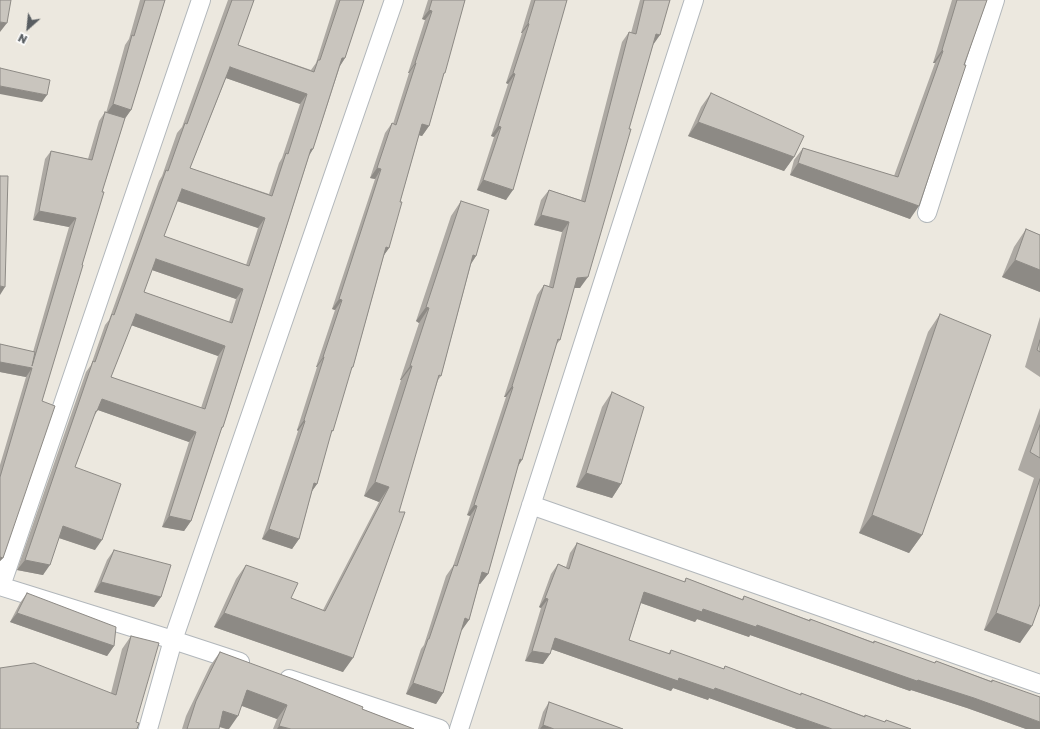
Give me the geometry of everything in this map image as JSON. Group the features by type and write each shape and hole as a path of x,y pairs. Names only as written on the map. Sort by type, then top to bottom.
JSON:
{"street":[{"path":"201,0 1,586 255,667"},
{"path":"148,729 174,640 394,0"},
{"path":"460,729 694,0"},
{"path":"926,213 995,0"},
{"path":"531,505 1040,684"},
{"path":"277,675 440,729"}],"building":[{"path":"0,0 11,0 7,23 0,22"},
{"path":"145,0 165,0 131,110 113,104 132,35 134,36"},
{"path":"232,0 254,0 238,45 314,72 318,60 320,60 340,0 364,0 345,58 342,58 313,149 311,149 223,427 191,521 169,516 196,432 102,399 75,467 121,484 102,540 63,526 50,565 25,560 93,361 95,362 112,314 114,315 166,170 168,171 185,123 187,124","holes":["230,67 307,94 288,154 286,153 272,196 190,168","182,189 265,218 249,266 164,236","156,259 243,289 232,323 144,292","136,314 225,346 205,409 111,377"]},
{"path":"432,0 465,0 429,126 422,124 400,202 402,202 389,248 386,247 353,367 333,431 332,430 317,484 314,483 299,539 269,529 305,421 304,420 323,357 342,300 339,299 381,169 377,168 392,123 396,125 416,63 432,11 429,10"},
{"path":"535,0 567,0 513,190 483,180 501,127 498,126 515,74 513,73"},
{"path":"644,0 670,0 660,35 656,34 629,129 631,129 588,277 577,278 560,340 558,339 522,460 520,459 488,574 482,572 469,620 465,618 443,693 413,683 454,565 457,566 477,506 474,505 513,387 512,386 544,285 553,288 569,222 541,215 549,190 585,202 629,32 636,34"},
{"path":"957,0 987,0 964,65 966,65 919,206 798,163 803,148 898,177 943,51 942,50"},
{"path":"0,68 50,80 47,95 0,86"},
{"path":"711,93 804,136 794,157 698,122"},
{"path":"105,112 125,118 102,192 104,192 42,401 55,406 3,558 0,557 0,477 32,368 0,362 0,344 35,352 32,366 76,218 39,211 51,151 92,160"},
{"path":"0,176 8,176 5,287 0,286"},
{"path":"461,201 489,210 476,256 473,255 441,376 439,375 399,512 405,512 353,658 224,613 246,565 298,583 291,598 325,611 389,487 375,482 429,308 426,307"},
{"path":"1026,229 1040,235 1040,270 1015,260"},
{"path":"940,314 991,335 922,535 872,515"},
{"path":"1040,340 1040,352 1037,350"},
{"path":"612,392 644,407 621,484 586,473"},
{"path":"1040,425 1040,458 1030,452"},
{"path":"1040,479 1040,604 1032,626 996,613"},
{"path":"577,543 685,582 686,578 743,600 744,596 874,643 874,641 935,663 936,661 992,682 992,680 1040,697 1040,722 974,698 918,680 917,681 757,625 756,627 703,609 702,612 644,592 629,640 670,654 671,650 724,669 725,666 801,695 801,693 865,717 865,715 885,722 886,720 911,729 832,729 715,688 714,690 679,678 678,681 555,638 550,654 532,651 548,599 545,598 558,564 569,569"},
{"path":"114,550 171,565 161,597 101,582"},
{"path":"27,593 116,627 114,646 17,613"},
{"path":"131,636 159,643 136,722 139,723 137,729 0,729 0,668 34,663 116,695"},
{"path":"220,652 296,680 363,707 362,709 414,729 291,729 279,726 287,705 247,690 238,716 223,711 219,729 187,729 196,701"},
{"path":"549,702 623,729 554,729 543,725"}]}
